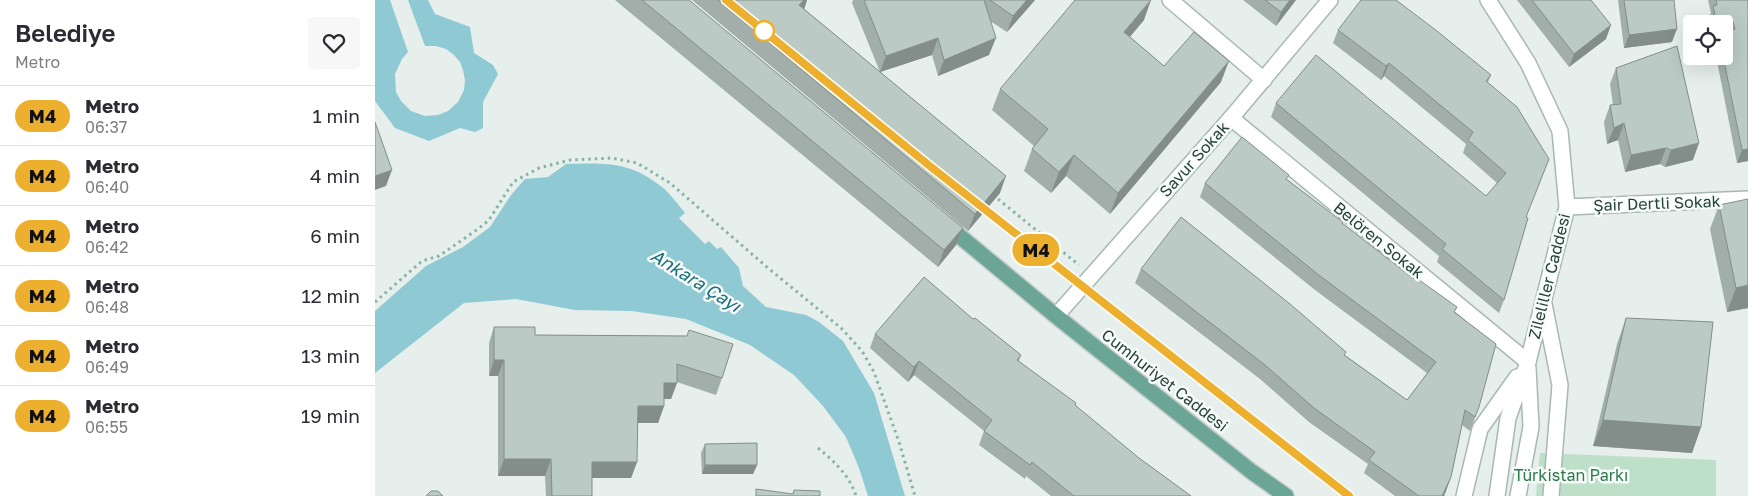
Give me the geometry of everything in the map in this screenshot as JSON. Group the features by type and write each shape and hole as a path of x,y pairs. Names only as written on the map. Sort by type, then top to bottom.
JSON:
{"main road":[{"name":"Cumhuriyet Caddesi","path":"931,212 1055,316 1252,472"},
{"path":"1252,472 1268,496"},
{"path":"1252,472 1286,496"}],"street":[{"path":"1170,0 1264,80"},
{"name":"Savur Sokak","path":"1055,316 1231,118 1330,0"},
{"name":"Zileliller Caddesi","path":"1488,0 1528,64 1560,131 1567,207 1528,362"},
{"name":"Belören Sokak","path":"1231,118 1528,362"},
{"name":"Şair Dertli Sokak","path":"1567,207 1748,199"},
{"path":"1543,300 1560,386 1551,496"},
{"path":"1497,496 1508,418 1528,362"},
{"path":"1518,496 1531,427 1528,362"},
{"path":"1464,496 1479,429 1528,362"}],"path":[{"path":"375,302 422,262 439,256 479,229 489,220 513,182 539,168 570,160 612,158 637,163 669,183 841,328 862,351 874,372 899,442 915,496"},
{"path":"992,194 1092,275"},
{"path":"818,448 852,482 857,496"}],"green space":[{"name":"Türkistan Parkı","path":"1540,453 1716,460 1716,496 1536,496"}],"water":[{"path":"375,0 428,0 435,14 470,27 474,53 493,65 498,74 483,102 483,128 475,132 460,128 429,141 395,128 375,101"},
{"name":"Ankara Çayı","path":"566,164 617,165 639,172 650,179 671,196 685,213 679,218 705,244 709,241 717,249 721,247 739,268 743,286 766,307 806,315 819,322 843,341 874,393 905,496 868,496 846,437 823,406 794,375 750,345 686,319 632,311 575,310 516,299 464,303 375,373 375,311 426,266 463,247 490,227 511,195 525,179 548,177"}],"pier":[{"path":"390,0 408,0 425,46 436,46 446,49 460,62 465,80 464,90 458,102 448,111 438,115 425,116 411,111 401,101 396,92 395,74 402,59 408,52"}],"building":[{"path":"642,0 689,0 963,228 944,250"},
{"path":"718,0 804,0 799,5 1006,176 975,214"},
{"path":"864,0 984,0 996,38 944,60 938,38 886,56"},
{"path":"990,0 1027,0 1013,16"},
{"path":"1075,0 1151,0 1124,32 1164,66 1194,32 1229,61 1118,193 1074,155 1059,172 1032,149 1048,129 1000,89"},
{"path":"1265,0 1290,0 1281,12"},
{"path":"1361,0 1396,0 1491,75 1486,81 1517,107 1549,159 1526,217 1528,218 1504,300 1442,249 1446,244 1276,103 1316,55 1486,196 1506,173 1468,140 1473,132 1389,63 1386,66 1338,30"},
{"path":"1532,0 1591,0 1611,25 1574,54"},
{"path":"1624,0 1674,0 1677,29 1629,35"},
{"path":"1716,0 1748,0 1748,149 1742,150 1725,65 1733,65 1733,30 1735,29 1733,15 1715,15 1713,6 1717,5"},
{"path":"1677,46 1699,143 1671,150 1666,148 1631,155 1624,123 1614,128 1610,105 1621,104 1616,68"},
{"path":"375,122 392,170 375,176"},
{"path":"1242,137 1289,175 1286,179 1414,279 1415,277 1457,307 1454,312 1496,344 1475,417 1465,410 1451,477 1442,496 1419,496 1369,460 1375,452 1314,408 1265,365 1141,269 1181,217 1290,304 1346,352 1344,355 1407,400 1436,362 1320,276 1205,183"},
{"path":"1748,199 1748,285 1736,288 1719,205"},
{"path":"924,277 973,319 975,318 1021,355 1017,360 1076,403 1075,405 1139,458 1191,496 1074,496 1032,462 1030,465 984,431 992,420 919,361 914,367 875,334"},
{"path":"1626,318 1713,322 1701,427 1603,420"},
{"path":"494,327 535,327 535,335 687,336 689,330 733,344 722,378 677,364 677,383 664,383 664,406 638,406 637,462 592,462 592,496 552,496 551,459 504,459 504,360 494,360"},
{"path":"757,443 757,465 705,465 705,444"},
{"path":"756,489 793,494 794,490 820,491 820,496 756,496"},
{"path":"431,491 438,491 443,496 426,496"}],"metro line":[{"name":"M4","path":"726,0 931,167 1349,496"}]}
